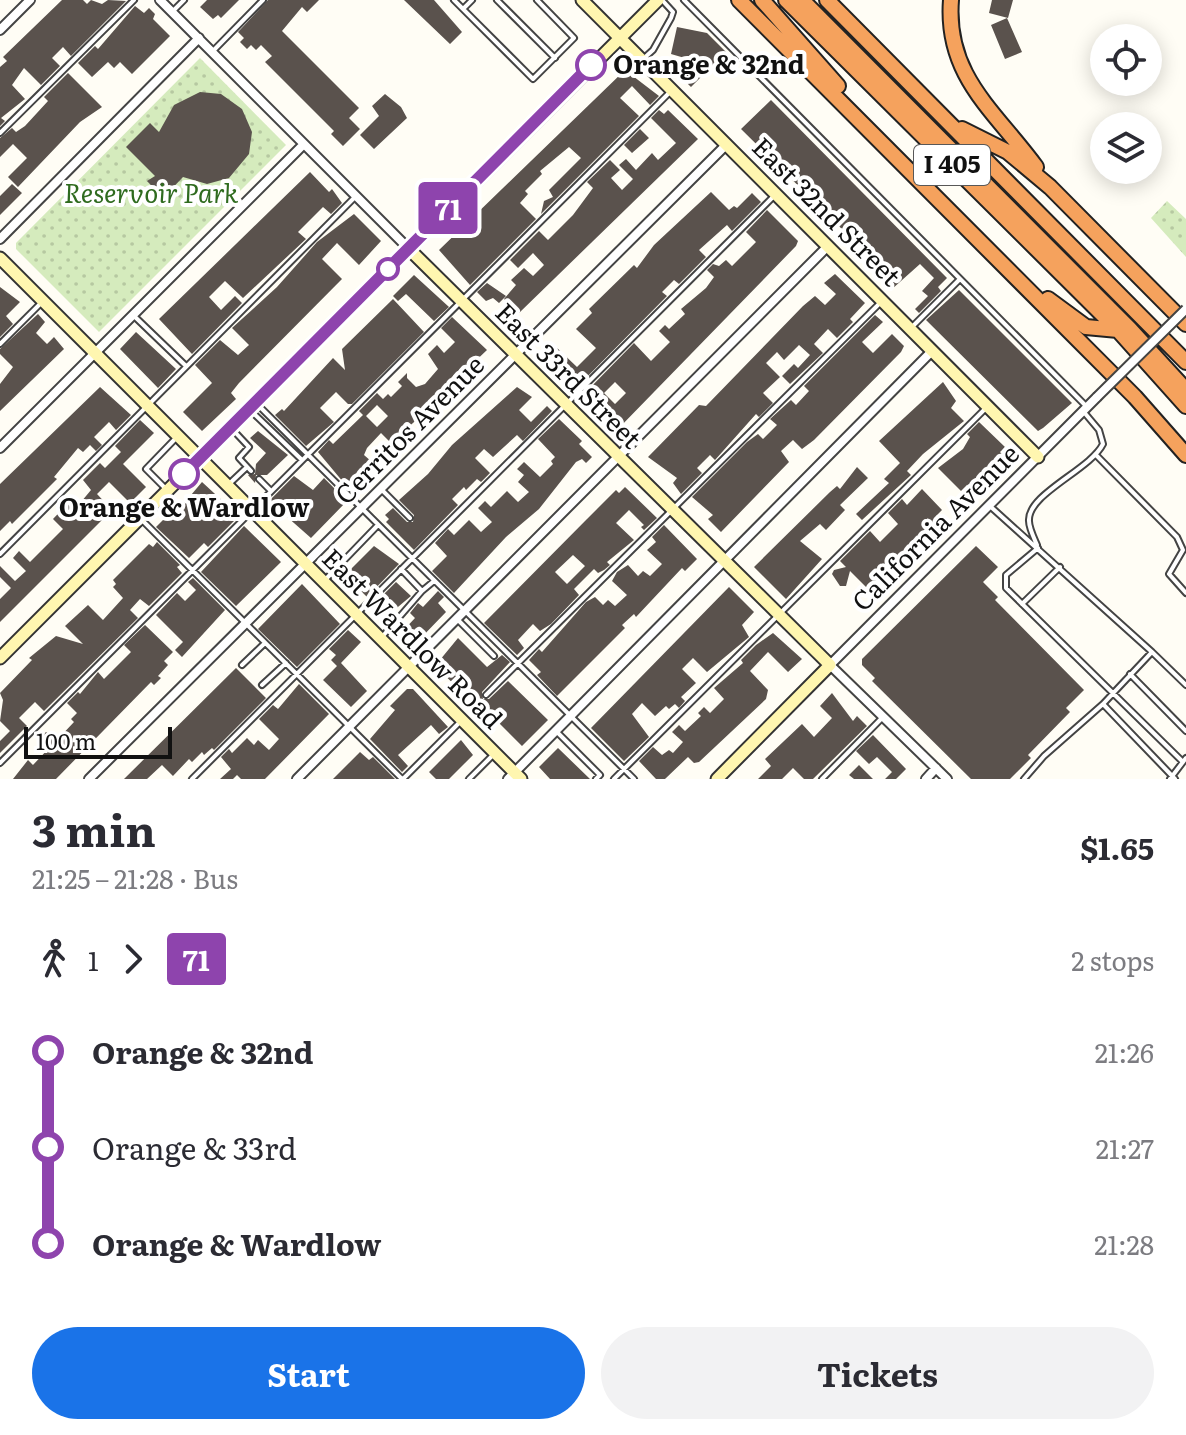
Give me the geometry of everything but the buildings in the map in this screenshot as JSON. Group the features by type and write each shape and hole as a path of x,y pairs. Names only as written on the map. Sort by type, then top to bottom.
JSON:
{"highway":[{"path":"739,0 1135,397 1186,455"},
{"path":"762,0 845,94 868,129"},
{"name":"I 405","path":"786,0 1118,330 1186,406"},
{"path":"802,0 1098,296 1186,390"},
{"path":"812,0 1048,236 1070,242"},
{"name":"I 405","path":"827,0 1186,362"},
{"path":"951,0 953,45 962,71 1050,187"},
{"path":"950,124 1008,152 1050,187 1186,324"},
{"path":"1009,271 1086,327 1118,330"}],"street":[{"path":"0,30 30,0"},
{"name":"East 33rd Street","path":"160,0 777,616 947,779"},
{"name":"East 32nd Street","path":"582,0 1038,457"},
{"path":"0,658 660,0"},
{"path":"0,239 199,38"},
{"path":"0,448 304,144"},
{"name":"Cerritos Avenue","path":"89,779 727,144"},
{"path":"297,779 828,246"},
{"name":"East Wardlow Road","path":"0,258 495,753 515,777"},
{"name":"California Avenue","path":"717,779 1186,309"},
{"path":"515,777 555,730 932,351"},
{"path":"926,779 936,768"}],"lane":[{"path":"0,133 134,0"},
{"path":"172,12 184,0"},
{"path":"212,52 263,0"},
{"path":"454,0 533,79 574,38 537,0"},
{"path":"463,9 472,0"},
{"path":"497,0 555,58"},
{"path":"642,60 653,50 673,12 660,0"},
{"path":"684,0 960,279 1085,409 1099,430 1103,444 1097,456 1036,502 1029,521 1038,548"},
{"path":"0,763 673,90"},
{"path":"192,779 567,407 776,194"},
{"path":"0,554 356,196"},
{"path":"911,329 960,279"},
{"path":"0,344 43,301"},
{"path":"486,695 882,301"},
{"path":"133,315 186,366"},
{"path":"252,405 308,454 634,779"},
{"path":"252,405 302,460"},
{"path":"614,779 988,407"},
{"path":"227,485 249,469 239,458 249,447 230,427"},
{"path":"168,490 146,469 178,437"},
{"path":"1097,456 1177,537 1183,550 1169,574 1186,593"},
{"path":"259,479 271,491"},
{"path":"381,488 410,518"},
{"path":"989,506 1060,567 1186,685"},
{"path":"140,518 402,779 462,720"},
{"path":"323,581 378,525"},
{"path":"1038,548 1006,575 1004,582 1111,694 1184,760 1173,778 1103,704"},
{"path":"1022,604 1060,567"},
{"path":"401,569 422,591"},
{"path":"381,639 434,581"},
{"path":"457,619 494,656"},
{"path":"242,665 265,643"},
{"path":"1024,779 1044,756 1103,704 1152,652"},
{"path":"262,685 286,663"},
{"path":"1130,674 1186,731"},
{"path":"822,779 884,717"},
{"path":"555,730 600,775 596,779"},
{"path":"469,779 495,753"}],"green space":[{"name":"Reservoir Park","path":"200,58 286,145 99,332 16,249 16,243"},
{"path":"1167,201 1186,219 1186,257 1151,218"}],"bus line":[{"name":"71","path":"184,474 591,65"}],"place":[{"name":"Orange & 32nd","path":"591,65"},
{"name":"Orange & Wardlow","path":"184,474"}]}
